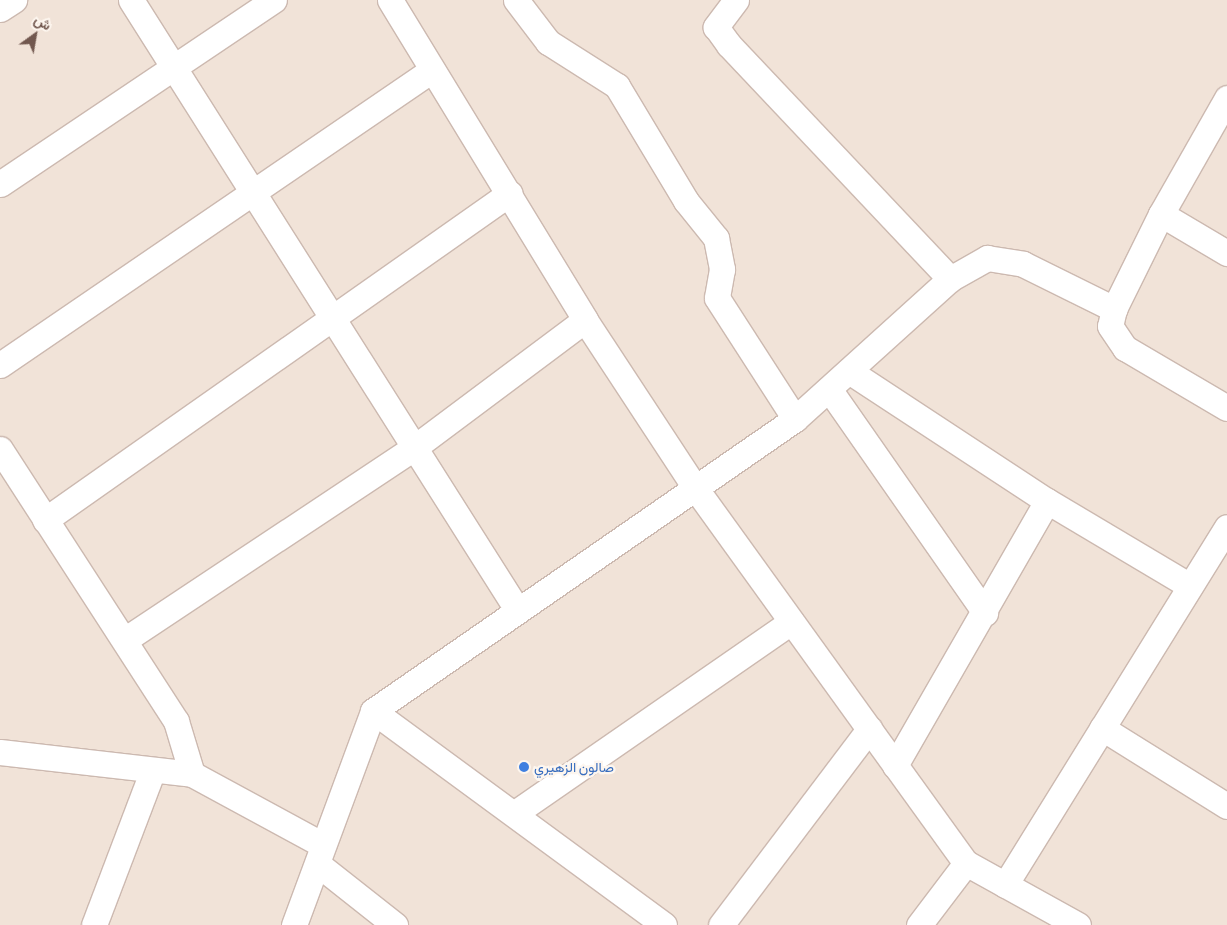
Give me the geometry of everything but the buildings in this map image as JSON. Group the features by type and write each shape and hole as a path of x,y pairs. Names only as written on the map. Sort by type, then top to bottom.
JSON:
{"street":[{"path":"0,9 14,0"},
{"path":"131,0 173,70 416,447 518,611"},
{"path":"0,184 173,70 274,0"},
{"path":"390,0 510,193 585,320 696,489 966,863 1078,925"},
{"path":"516,0 548,42 617,86 686,200 716,238 722,270 716,298 795,419"},
{"path":"736,0 716,27 729,45 950,279"},
{"path":"0,365 432,70"},
{"path":"1227,98 1161,214 1114,309 1110,326 1126,348 1227,408"},
{"path":"45,520 333,320 510,193"},
{"path":"1161,214 1227,253"},
{"path":"294,925 374,711 795,419 950,279 987,258 1024,264 1114,309"},
{"path":"126,639 416,447 585,320"},
{"path":"849,371 1047,501 1190,586"},
{"path":"829,389 985,614"},
{"path":"0,449 45,520 126,639 176,721 192,774"},
{"path":"895,765 985,614 1047,501"},
{"path":"1006,885 1227,527"},
{"path":"516,813 791,622"},
{"path":"374,711 516,813 664,925"},
{"path":"1102,728 1227,806"},
{"path":"722,925 869,729"},
{"path":"0,752 152,772 192,774 320,855 395,925"},
{"path":"94,925 152,772"},
{"path":"919,925 966,863"}],"shaded area":[{"path":"0,0 1227,0 1227,925 0,925"}],"place":[{"name":"صالون الزهيري","path":"524,767"}]}
